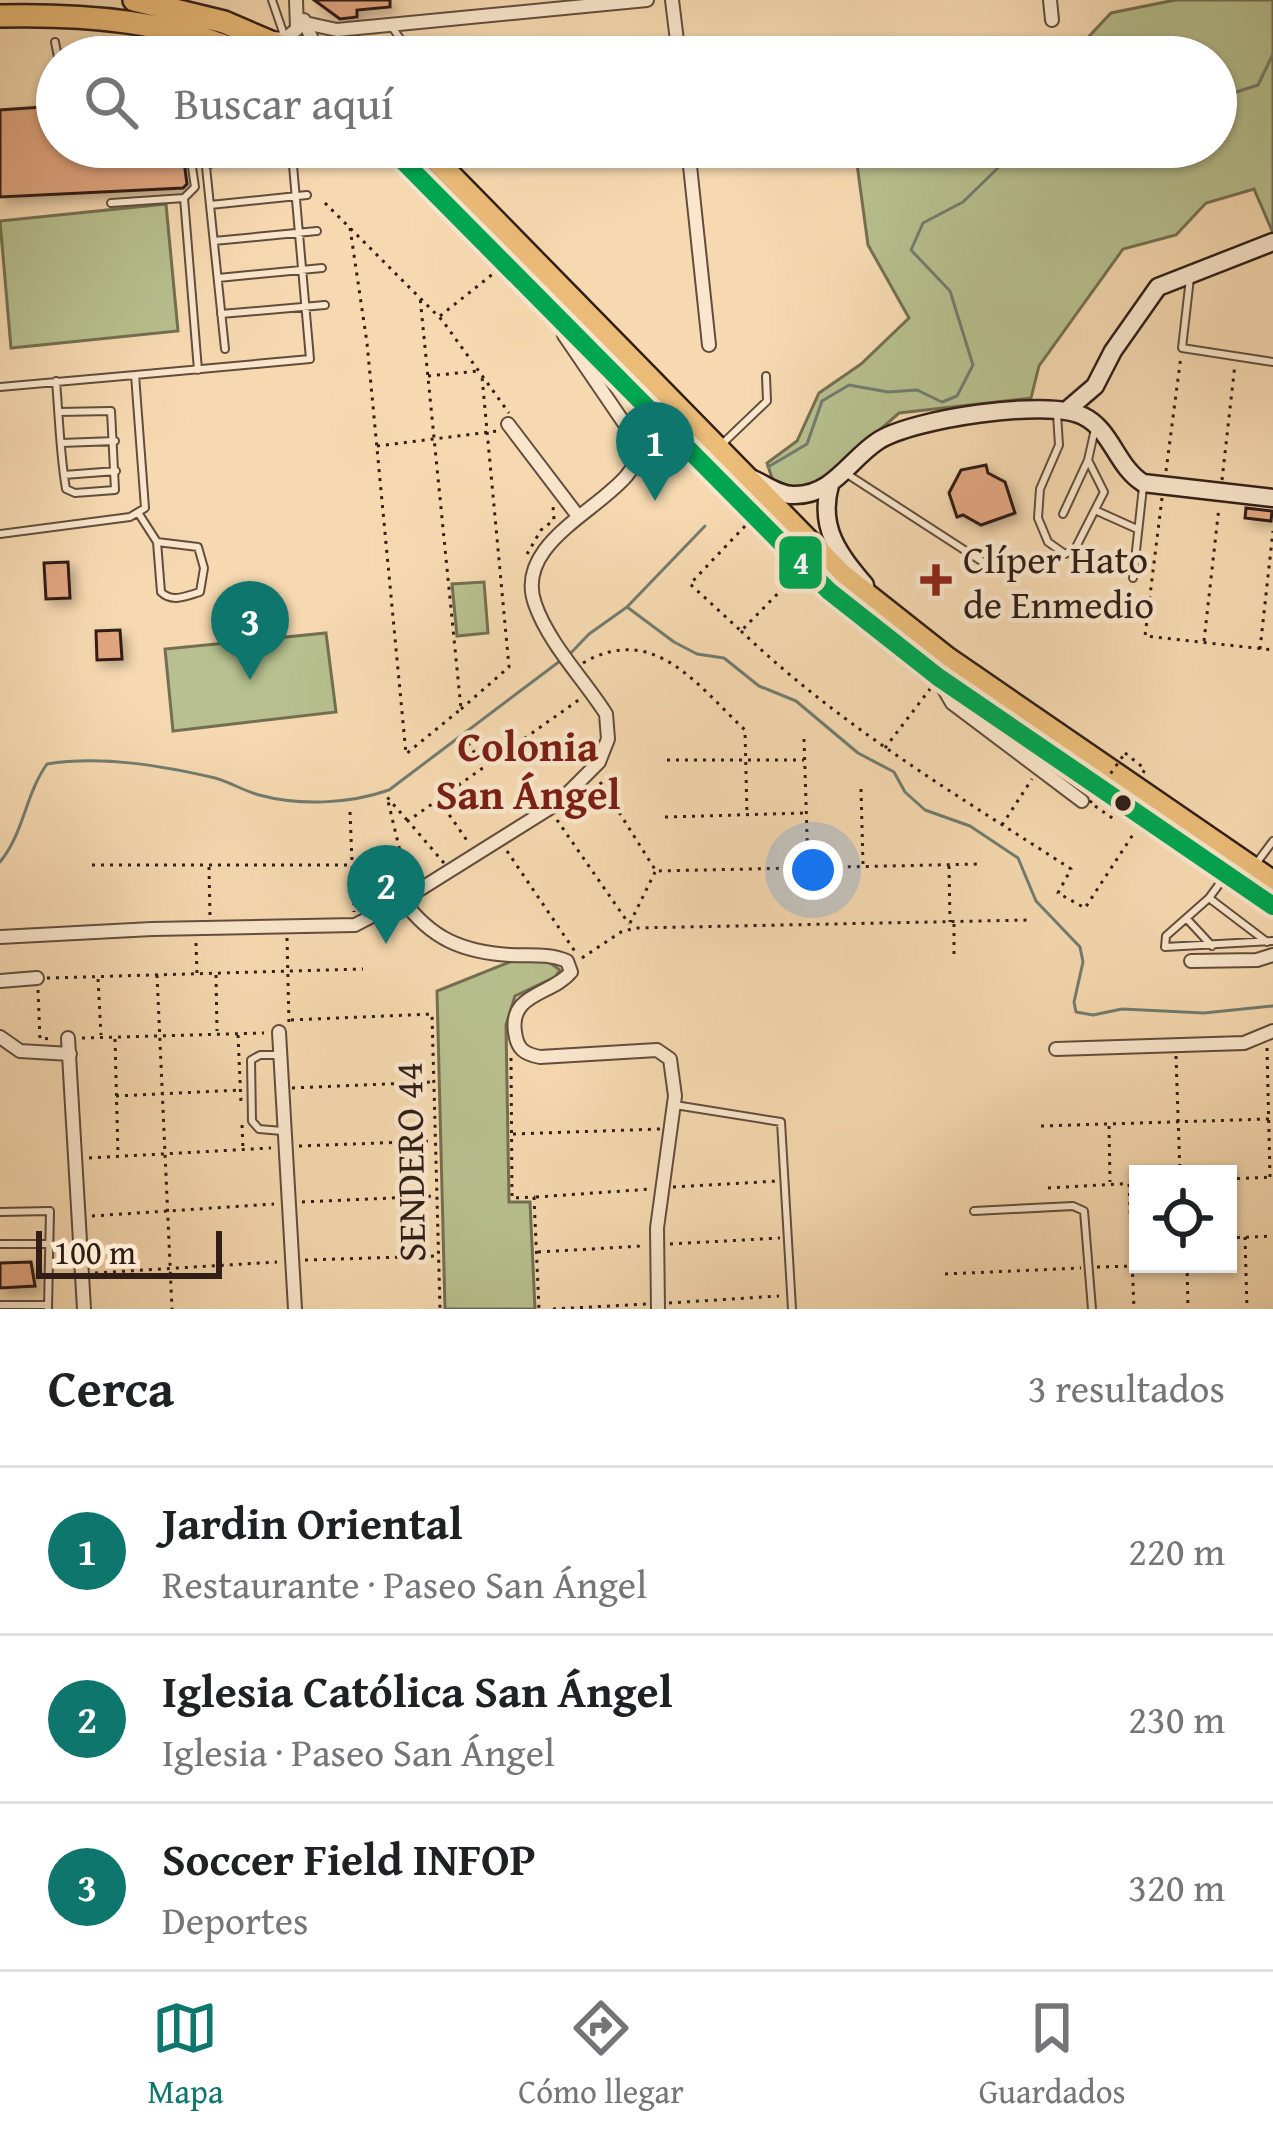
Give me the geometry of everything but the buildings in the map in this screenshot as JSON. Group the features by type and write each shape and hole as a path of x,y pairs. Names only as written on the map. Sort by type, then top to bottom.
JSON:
{"highway":[{"path":"134,0 192,5 240,36"},
{"path":"1,16 87,17 202,36"},
{"path":"409,168 803,567 938,677 1273,906"},
{"path":"444,168 842,575 947,658 1273,881"}],"street":[{"path":"289,36 297,29 297,0"},
{"path":"297,0 310,36"},
{"path":"304,23 337,30 647,0"},
{"path":"672,0 676,36"},
{"path":"1050,0 1052,20"},
{"path":"691,168 709,345"},
{"path":"743,475 792,496 830,485 878,440 927,421 1062,410 1095,386 1150,296 1168,282 1273,242"},
{"path":"0,938 355,926 549,809 592,770 610,726 534,602 534,573 541,555 578,516 632,472 640,454 637,442 540,298"},
{"path":"1095,386 1101,430 1131,476 1143,483 1273,498"},
{"path":"1062,410 1101,430"},
{"path":"637,442 664,423"},
{"path":"508,427 578,516"},
{"path":"830,485 825,512 836,550 885,610"},
{"path":"938,677 952,703 1086,802"},
{"path":"407,898 421,925 455,944 575,963 567,979 526,999 516,1010 518,1047 540,1057 666,1053 675,1071 675,1105 657,1228 658,1306"},
{"path":"1191,962 1257,960 1271,946"},
{"path":"0,981 37,979"},
{"path":"284,1026 281,1055 295,1309"},
{"path":"1056,1048 1244,1043 1270,1033"},
{"path":"0,1037 20,1051 70,1054"},
{"path":"68,1038 84,1309"}],"lane":[{"path":"272,0 284,36"},
{"path":"391,24 399,36"},
{"path":"111,203 184,198 195,187 192,168"},
{"path":"206,168 225,349"},
{"path":"0,387 307,361 312,356 294,168"},
{"path":"210,205 307,195"},
{"path":"184,198 198,370"},
{"path":"214,241 317,231"},
{"path":"218,278 322,268"},
{"path":"1190,274 1182,348 1273,362"},
{"path":"221,314 325,305"},
{"path":"0,534 139,514 145,508 135,375"},
{"path":"717,448 767,401 766,376"},
{"path":"56,381 64,475 70,492 113,491 117,487 111,411 59,412"},
{"path":"1062,410 1059,446 1040,489 1038,518 1048,542 1065,554 1075,549 1104,492 1088,460"},
{"path":"1063,514 1101,430"},
{"path":"61,443 115,441"},
{"path":"64,475 116,471"},
{"path":"844,472 989,566"},
{"path":"1132,578 1143,483"},
{"path":"1097,511 1138,530"},
{"path":"139,514 157,542 160,592 167,598 200,592 204,568 198,547 157,542"},
{"path":"1253,868 1273,841"},
{"path":"1227,874 1164,938 1167,948 1271,946"},
{"path":"1208,898 1271,946"},
{"path":"1187,919 1212,946"},
{"path":"281,1055 251,1060 252,1121 259,1129 285,1131"},
{"path":"675,1105 781,1122 792,1309"},
{"path":"974,1210 1073,1207 1084,1211 1093,1309"},
{"path":"0,1212 50,1211 48,1307 0,1305"},
{"path":"0,1244 49,1244"}],"path":[{"path":"325,203 420,297 439,317 479,371 489,432 509,667 406,754 377,446 350,228"},
{"path":"439,317 506,264"},
{"path":"420,297 461,710"},
{"path":"1182,348 1145,636 1273,650"},
{"path":"1204,643 1236,356"},
{"path":"426,376 479,371"},
{"path":"377,446 508,427"},
{"path":"527,554 554,520 553,505"},
{"path":"753,517 690,584 779,668 884,749 1071,869 1058,893 1085,908 1145,817"},
{"path":"1260,649 1273,532"},
{"path":"741,631 803,567"},
{"path":"575,668 618,647 671,659 745,730 747,815"},
{"path":"884,749 938,677"},
{"path":"408,821 590,689"},
{"path":"804,739 808,868"},
{"path":"468,743 484,767"},
{"path":"1114,822 1086,802 1125,753 1145,769"},
{"path":"667,760 804,760"},
{"path":"1002,825 1039,769"},
{"path":"592,770 656,871"},
{"path":"861,789 863,866"},
{"path":"407,898 387,796 450,871"},
{"path":"439,800 476,853"},
{"path":"549,809 629,924"},
{"path":"350,812 355,926"},
{"path":"665,817 806,813"},
{"path":"500,840 575,963 626,931 1030,920"},
{"path":"656,871 981,864"},
{"path":"92,865 352,865"},
{"path":"196,974 209,865"},
{"path":"949,865 954,958"},
{"path":"626,931 656,871"},
{"path":"286,928 288,971 284,1026 238,1033 40,1039 37,979 216,973 288,971 363,969"},
{"path":"216,973 217,1034"},
{"path":"157,975 172,1309"},
{"path":"98,977 101,1037"},
{"name":"SENDERO 44","path":"284,1026 432,1014 440,1309"},
{"path":"238,1033 243,1149"},
{"path":"1237,1179 1272,1177 1270,1033"},
{"path":"115,1036 118,1157"},
{"path":"1176,1046 1180,1165"},
{"path":"518,1047 511,1058 512,1198 534,1197 538,1309"},
{"path":"283,1088 434,1082"},
{"path":"116,1096 241,1090"},
{"path":"1041,1126 1269,1119"},
{"path":"1109,1124 1110,1185"},
{"path":"512,1135 672,1129"},
{"path":"75,1159 436,1141"},
{"path":"1048,1188 1129,1184"},
{"path":"78,1217 437,1196"},
{"path":"1237,1237 1273,1236"},
{"path":"1245,1237 1247,1309"},
{"path":"82,1274 438,1256"},
{"path":"945,1274 1129,1266"},
{"path":"1132,1273 1134,1309"},
{"path":"1187,1273 1188,1309"},
{"path":"554,1309 791,1295"}],"green space":[{"path":"1175,0 1273,0 1273,233 1254,189 1206,203 1176,235 1123,249 1039,366 1031,398 899,413 824,479 795,490 773,481 767,463 797,441 819,393 861,364 909,318 868,245 858,168 1237,168 1237,36 1089,36 1111,13"},
{"path":"166,204 178,331 11,348 0,221"},
{"path":"484,582 488,633 457,636 452,584"},
{"path":"326,633 336,712 173,731 165,649"},
{"path":"515,960 546,960 560,970 515,996 506,1025 509,1202 530,1202 535,1309 445,1309 437,991"}],"waterway":[{"path":"1237,92 1258,85 1273,54"},
{"path":"768,467 807,444 822,401 849,385 888,392 917,390 942,402 957,396 973,365 950,291 911,250 923,223 963,202 998,168"},
{"path":"568,656 627,607 705,526"},
{"path":"627,607 674,642 697,654 724,658 759,686 796,701 858,753 894,772 905,792 925,810 970,826 1018,858 1036,901 1080,947 1083,962 1076,1012 1204,1013 1273,1006"},
{"path":"0,862 47,764 132,763 215,778 275,799 358,798 389,790 560,661"}],"transit line":[{"name":"4","path":"410,168 829,591 938,677 1273,906"}],"place":[{"name":"Jardin Oriental","path":"655,501"},
{"name":"Clíper Hato de Enmedio","path":"936,580"},
{"name":"Soccer Field INFOP","path":"250,680"},
{"name":"Iglesia Católica San Ángel","path":"386,944"}],"district":[{"name":"Colonia San Ángel","path":"528,770"}]}
